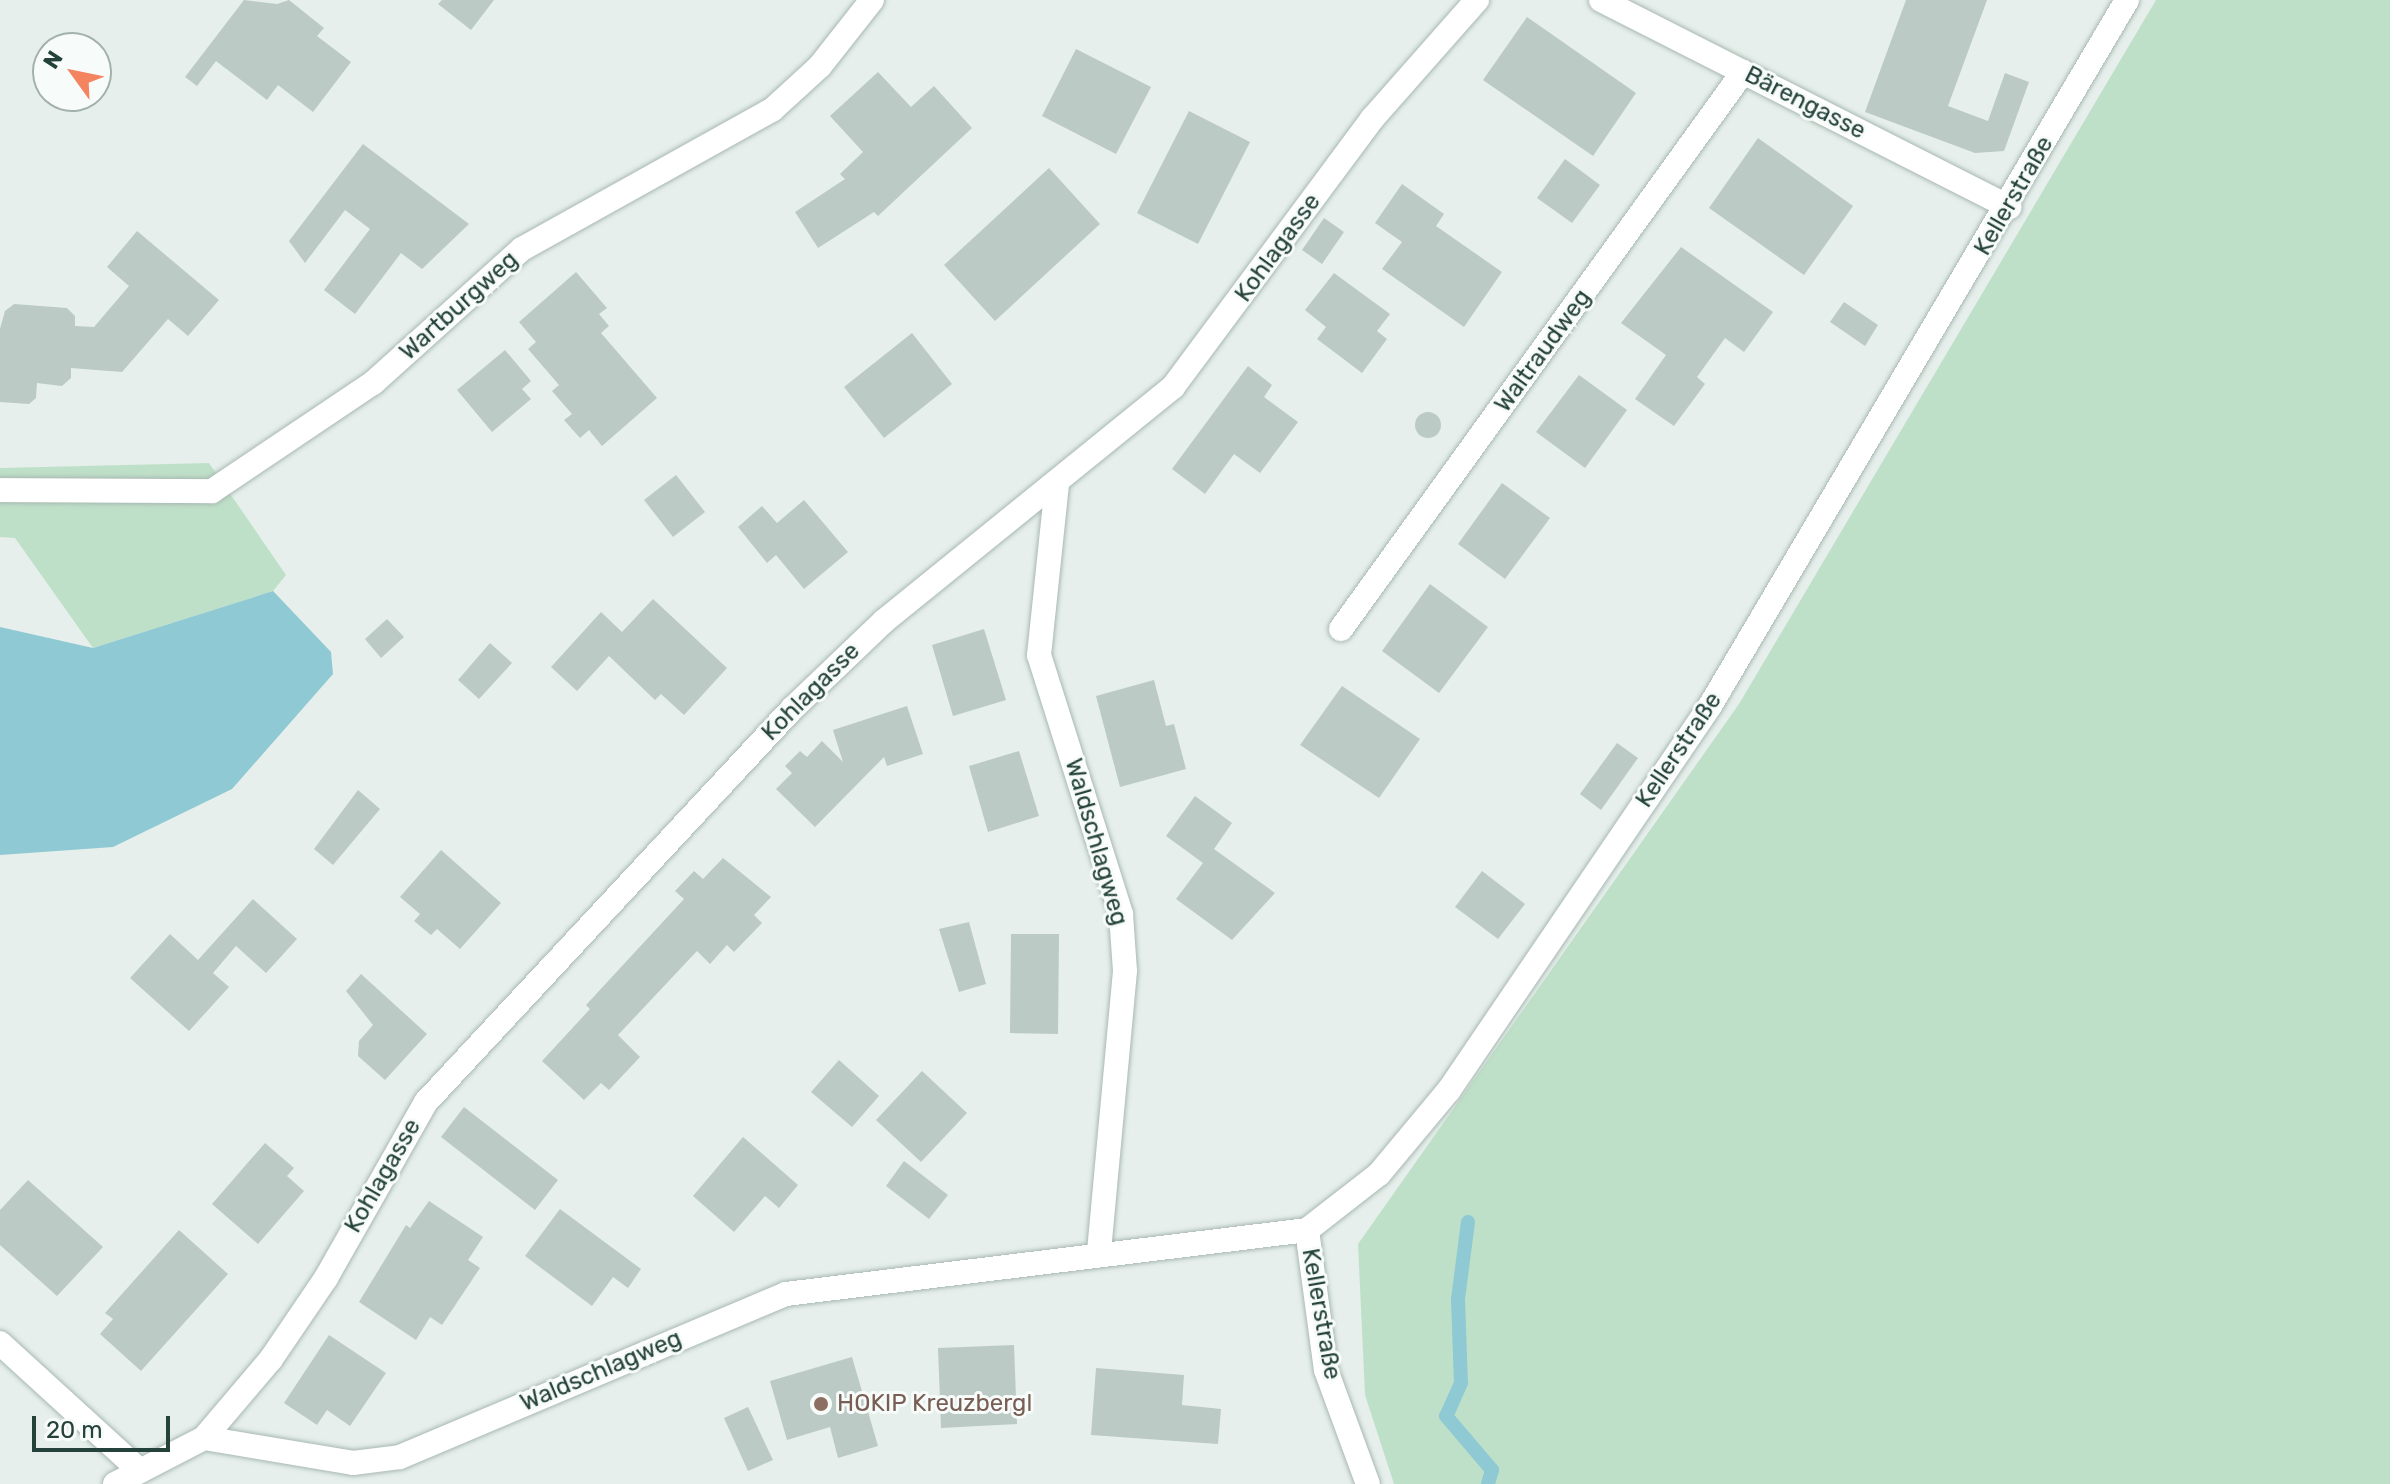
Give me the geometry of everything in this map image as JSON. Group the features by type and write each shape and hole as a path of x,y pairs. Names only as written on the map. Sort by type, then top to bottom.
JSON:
{"street":[{"name":"Wartburgweg","path":"0,490 212,491 373,383 522,249 772,110 820,66 872,0"},
{"name":"Kohlagasse","path":"204,1438 271,1359 326,1278 426,1102 804,698 884,621 1173,387 1200,356 1372,119 1477,0"},
{"name":"Bärengasse","path":"1601,0 2009,207"},
{"name":"Kellerstraße","path":"1368,1484 1326,1370 1307,1230 1379,1174 1449,1090 1710,706 2009,207 2127,0"},
{"name":"Waltraudweg","path":"1341,629 1743,72"},
{"name":"Waldschlagweg","path":"1057,484 1039,655 1121,914 1125,971 1099,1253"},
{"name":"Waldschlagweg","path":"204,1438 353,1463 400,1457 786,1294 1099,1253 1307,1230"},
{"path":"0,1343 140,1471"},
{"path":"115,1484 204,1438"}],"green space":[{"path":"2156,0 2390,0 2390,1484 1394,1484 1365,1395 1358,1244 1739,704"},
{"path":"209,463 286,575 273,591 93,648 15,538 0,537 0,468"}],"water":[{"path":"273,591 331,652 333,674 232,789 113,847 0,855 0,627 93,648"}],"building":[{"path":"244,0 277,4 289,0 324,28 317,36 351,62 313,112 278,85 267,100 216,61 197,86 185,77"},
{"path":"442,0 494,0 471,30 438,4"},
{"path":"1906,0 1987,0 1948,106 1988,121 2005,73 2029,82 2004,151 1975,153 1865,112"},
{"path":"1527,17 1636,93 1593,156 1483,80"},
{"path":"1076,49 1151,87 1116,154 1042,116"},
{"path":"878,72 911,107 934,86 972,128 878,216 874,212 818,248 795,212 845,179 840,174 863,152 830,116"},
{"path":"1189,111 1250,142 1198,244 1137,213"},
{"path":"1758,138 1853,206 1804,275 1709,208"},
{"path":"363,144 469,224 422,269 401,253 355,314 324,290 370,229 345,210 305,263 289,241"},
{"path":"1565,159 1600,185 1572,223 1537,198"},
{"path":"1049,168 1100,224 995,321 944,265"},
{"path":"1402,184 1444,214 1436,226 1502,272 1464,327 1382,269 1402,242 1375,223"},
{"path":"1324,218 1344,232 1322,264 1302,250"},
{"path":"137,231 219,300 188,336 168,319 122,372 71,368 71,378 62,386 37,383 36,398 29,404 0,402 0,329 5,311 14,304 67,308 75,316 75,326 94,327 129,286 107,267"},
{"path":"1681,247 1773,312 1744,352 1725,338 1697,377 1705,384 1674,426 1635,399 1666,355 1621,323"},
{"path":"576,272 607,308 599,314 609,326 601,333 657,398 602,446 589,430 580,438 564,420 572,414 552,391 559,385 528,349 536,342 519,322"},
{"path":"1334,273 1390,314 1377,331 1387,339 1362,373 1317,339 1326,327 1305,310"},
{"path":"1844,302 1878,325 1865,346 1830,322"},
{"path":"912,333 952,384 884,438 844,387"},
{"path":"505,350 531,381 522,389 531,399 492,432 457,390"},
{"path":"1248,366 1272,385 1264,397 1298,422 1260,473 1234,454 1205,494 1172,469"},
{"path":"1579,375 1627,410 1585,468 1536,432"},
{"path":"1428,412 1437,416 1441,425 1437,434 1428,438 1419,434 1415,425 1419,416"},
{"path":"676,475 705,512 673,537 644,500"},
{"path":"1502,483 1550,518 1505,579 1458,544"},
{"path":"804,500 848,552 804,589 776,555 767,563 738,527 762,506 777,523"},
{"path":"1430,584 1488,627 1439,693 1382,651"},
{"path":"653,599 727,668 684,715 661,694 655,700 609,656 577,691 551,667 601,612 622,632"},
{"path":"387,619 404,637 381,658 365,639"},
{"path":"984,629 1006,700 953,716 932,645"},
{"path":"490,643 512,663 479,699 458,680"},
{"path":"1154,680 1166,726 1174,724 1186,769 1120,787 1096,696"},
{"path":"1342,686 1420,739 1379,798 1300,745"},
{"path":"907,706 923,754 887,766 884,757 815,827 776,789 792,773 785,766 800,751 807,757 822,741 843,762 833,730"},
{"path":"1617,743 1638,758 1601,810 1580,794"},
{"path":"1019,751 1039,816 988,832 969,766"},
{"path":"358,790 380,809 333,865 314,849"},
{"path":"1195,796 1232,823 1214,849 1275,893 1232,940 1176,899 1203,863 1166,836"},
{"path":"441,850 501,903 460,949 437,929 431,935 414,921 420,914 400,897"},
{"path":"723,858 771,897 754,915 762,923 734,952 727,945 710,964 697,951 618,1035 640,1057 609,1090 601,1083 584,1100 542,1061 590,1009 586,1005 684,899 675,891 694,871 703,879"},
{"path":"1482,871 1525,904 1498,939 1455,907"},
{"path":"253,899 297,939 266,973 236,946 213,973 229,987 189,1031 130,978 170,934 198,960"},
{"path":"969,922 986,984 959,992 939,929"},
{"path":"1011,934 1059,934 1058,1034 1010,1033"},
{"path":"361,974 427,1034 385,1080 358,1056 359,1041 373,1025 346,991"},
{"path":"839,1060 879,1096 852,1127 811,1092"},
{"path":"922,1071 967,1113 921,1162 876,1120"},
{"path":"464,1107 558,1180 535,1210 441,1137"},
{"path":"743,1137 798,1185 779,1208 765,1196 734,1232 693,1196"},
{"path":"265,1143 294,1168 287,1176 304,1191 258,1244 212,1204"},
{"path":"904,1161 948,1195 929,1219 886,1186"},
{"path":"28,1180 103,1247 57,1296 0,1245 0,1210"},
{"path":"429,1201 483,1237 468,1260 480,1268 442,1325 430,1317 416,1340 359,1302 406,1225 410,1228"},
{"path":"560,1209 641,1269 628,1288 613,1277 592,1306 525,1256"},
{"path":"179,1230 228,1274 141,1371 100,1334 113,1319 105,1313"},
{"path":"329,1335 386,1373 350,1426 327,1410 317,1425 284,1403"},
{"path":"1014,1345 1017,1424 941,1428 938,1348"},
{"name":"HOKIP Kreuzbergl","path":"852,1357 878,1446 838,1458 830,1427 787,1440 770,1381"},
{"path":"1096,1368 1184,1375 1182,1405 1221,1409 1218,1444 1091,1435"},
{"path":"748,1407 773,1460 748,1471 724,1418"}],"waterway":[{"path":"1468,1222 1458,1299 1461,1383 1446,1416 1492,1470 1488,1484"}],"place":[{"name":"HOKIP Kreuzbergl","path":"821,1404"}]}
